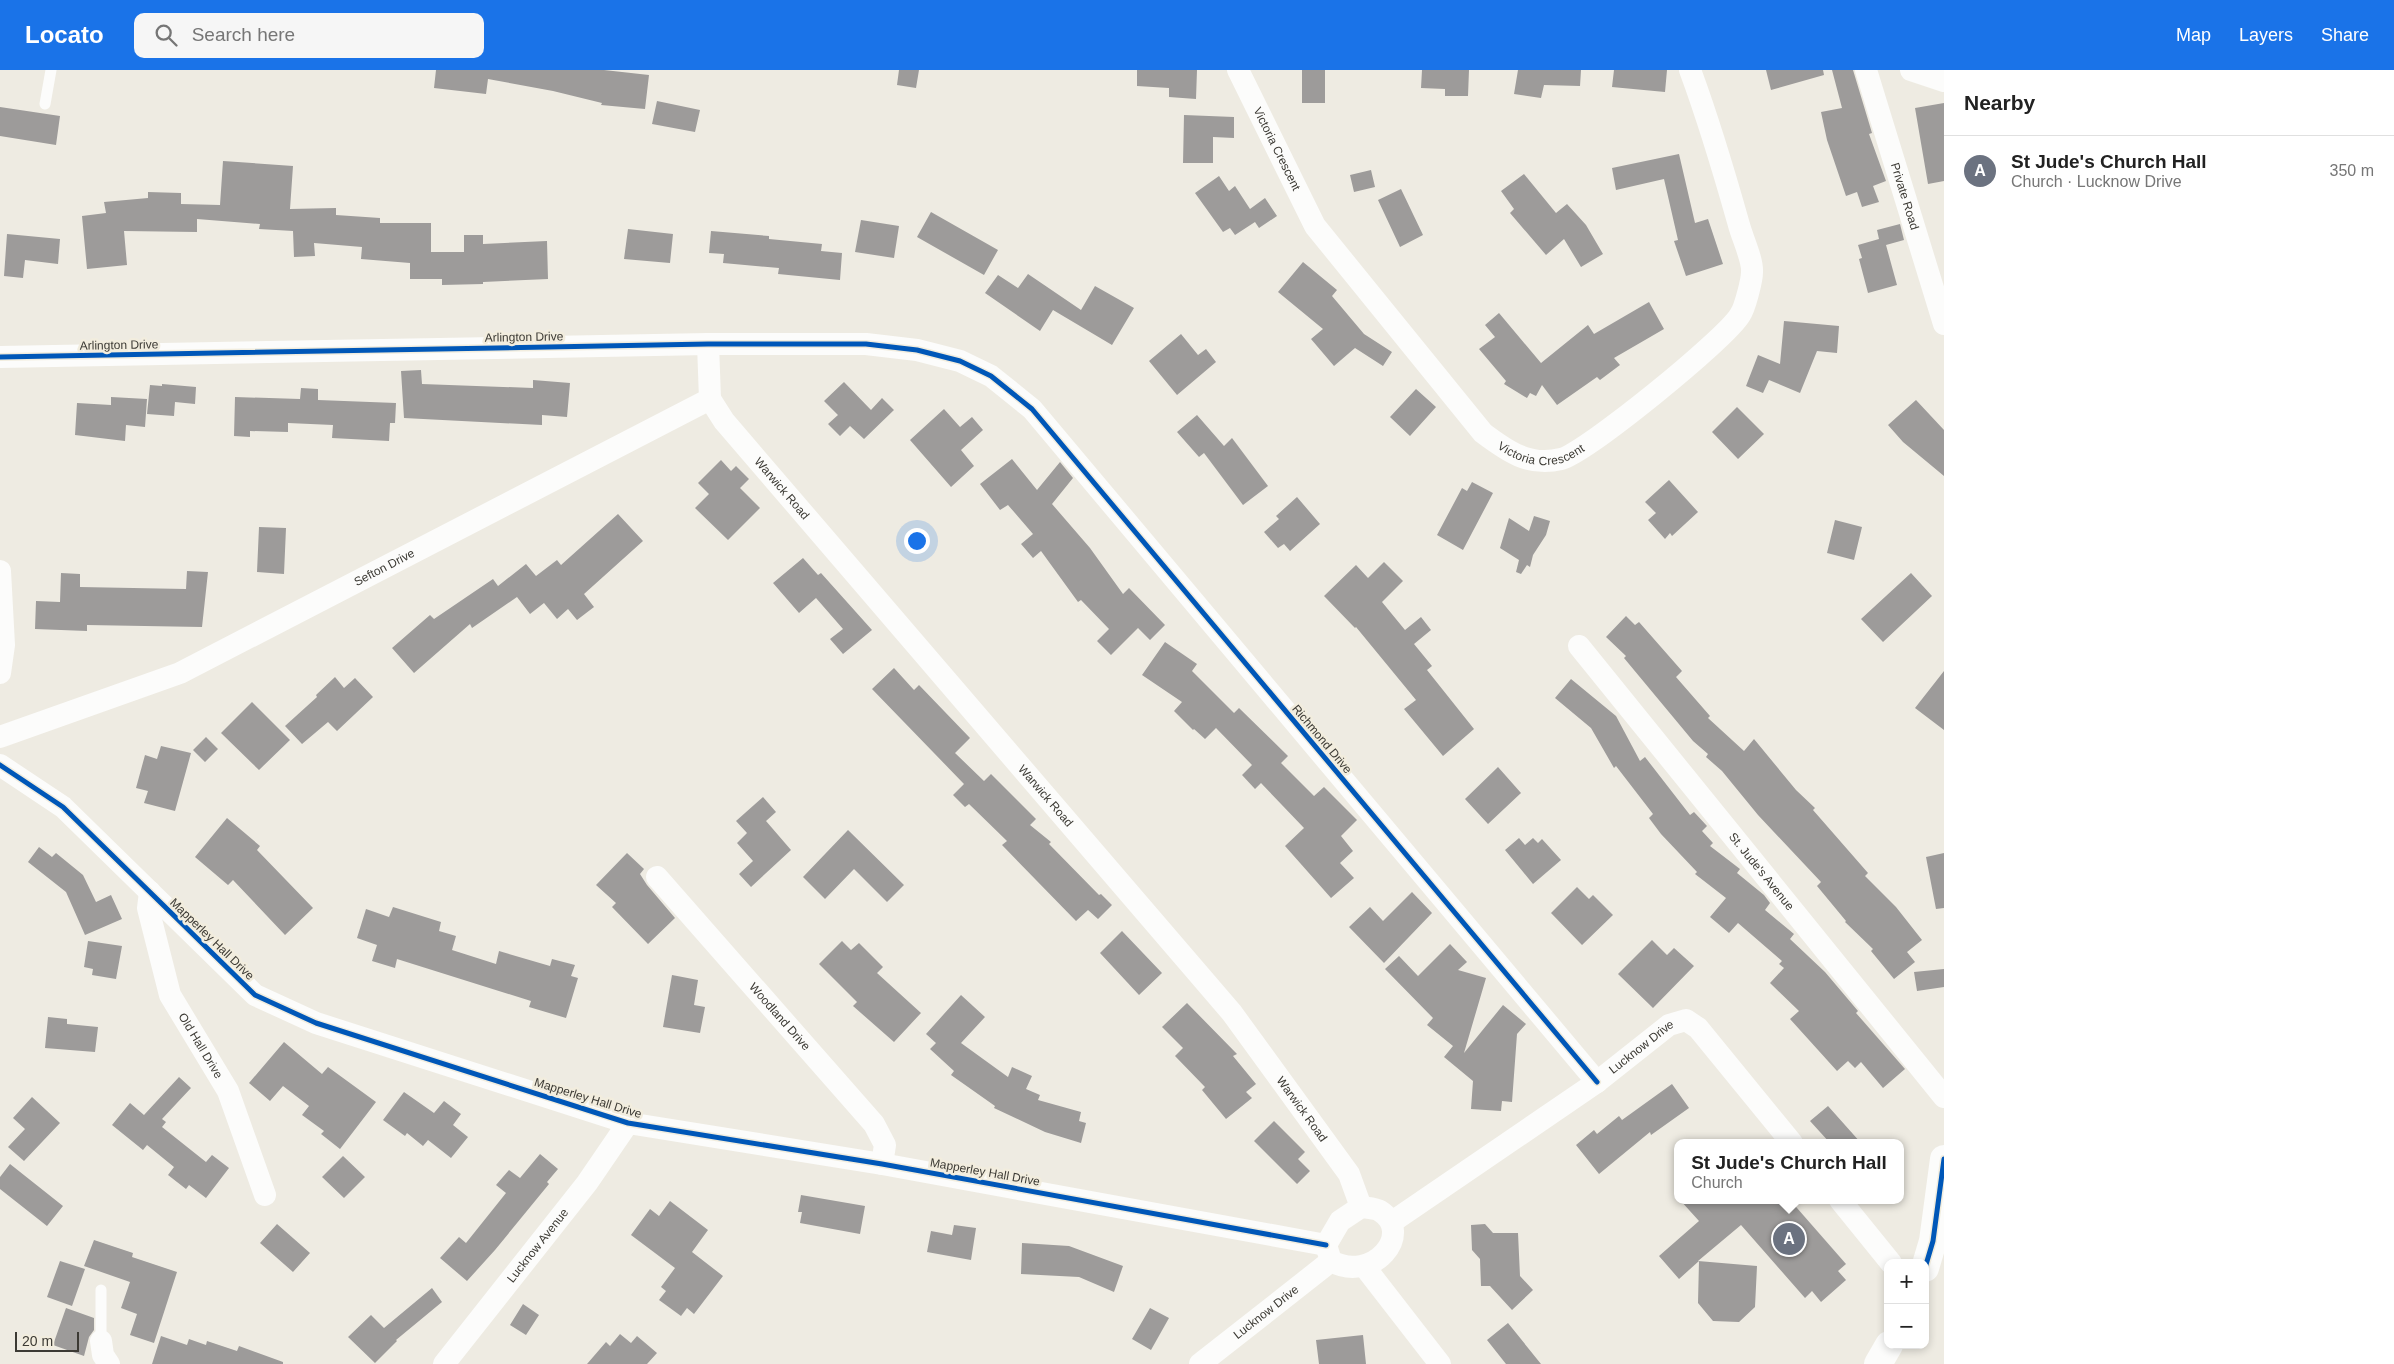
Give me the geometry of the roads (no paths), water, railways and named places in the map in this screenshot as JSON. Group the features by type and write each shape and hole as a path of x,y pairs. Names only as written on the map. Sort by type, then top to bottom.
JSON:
{"main road":[{"path":"1929,1261 1939,1243 1944,1158"},
{"path":"1878,1364 1887,1349"}],"street":[{"name":"Victoria Crescent","path":"1238,70 1315,226 1482,433 1510,454 1536,460 1561,459 1580,450 1658,390 1728,331 1741,314 1752,271 1707,115 1690,70"},
{"name":"Private Road","path":"1866,70 1944,324"},
{"path":"1911,70 1944,80"},
{"path":"708,344 710,399"},
{"name":"Arlington Drive","path":"0,358 708,344 866,344 917,350 960,361 992,376 1032,409"},
{"name":"Sefton Drive","path":"0,736 180,673 710,399"},
{"name":"Warwick Road","path":"710,399 724,421 1232,1013 1350,1174 1361,1207"},
{"name":"Richmond Drive","path":"1032,409 1596,1082"},
{"path":"0,571 4,645 0,674"},
{"name":"St. Jude's Avenue","path":"1579,646 1944,1097"},
{"name":"Mapperley Hall Drive","path":"0,765 63,808 255,995 316,1023 628,1123 882,1164 1329,1253"},
{"name":"Woodland Drive","path":"657,877 874,1124 885,1145 882,1164"},
{"name":"Old Hall Drive","path":"150,892 148,908 170,995 228,1091 266,1195"},
{"name":"Lucknow Drive","path":"1392,1222 1596,1082 1669,1025 1686,1020 1698,1028 1789,1139"},
{"name":"Lucknow Avenue","path":"444,1364 587,1183 628,1123"},
{"path":"1843,1204 1888,1259"},
{"path":"1329,1253 1342,1266 1354,1268 1370,1265 1386,1251 1394,1238 1392,1222 1380,1210 1361,1207"},
{"name":"Lucknow Drive","path":"1200,1364 1329,1253 1340,1222 1361,1207"},
{"path":"1364,1266 1440,1364"},
{"path":"101,1341 103,1355 109,1364"}],"lane":[{"path":"45,104 51,70"},
{"path":"101,1290 101,1341"}],"place":[{"name":"St Jude's Church Hall","path":"1789,1239"}]}
